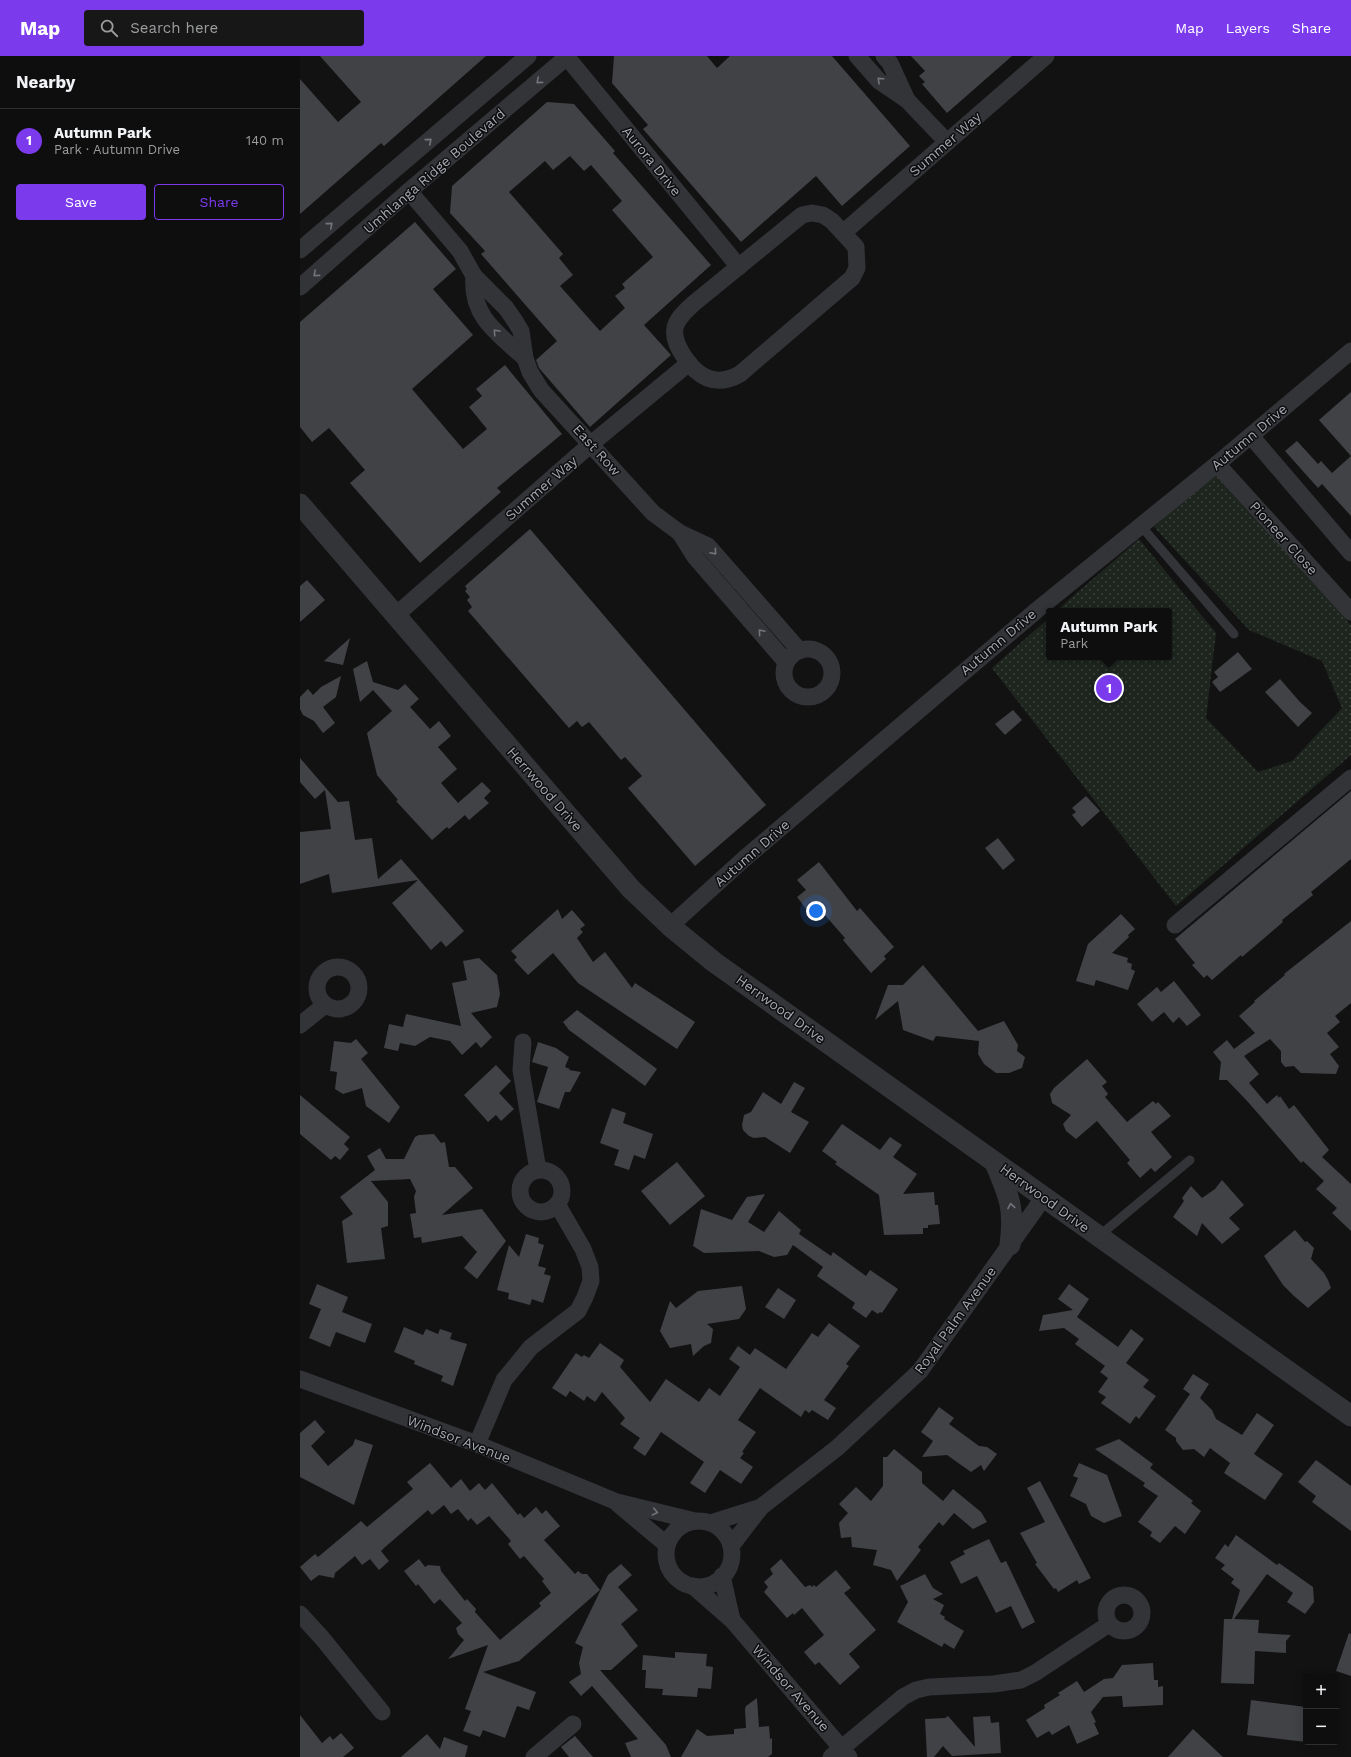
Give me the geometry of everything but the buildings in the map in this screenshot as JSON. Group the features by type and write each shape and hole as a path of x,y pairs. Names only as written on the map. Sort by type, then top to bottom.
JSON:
{"street":[{"name":"Umhlanga Ridge Boulevard","path":"300,250 528,56"},
{"name":"Umhlanga Ridge Boulevard","path":"300,287 409,191 567,56"},
{"name":"Aurora Drive","path":"567,56 739,267"},
{"path":"857,56 880,81 907,100 947,142"},
{"path":"884,56 890,63 907,100"},
{"name":"Summer Way","path":"844,232 1046,56"},
{"name":"East Row","path":"409,191 460,251 474,276 506,308 521,331 525,358 530,372 541,390 653,513 680,533 708,546 800,650"},
{"path":"812,213 823,215 832,220 856,247 857,268 852,278 746,370 732,379 716,380 699,374 689,363 677,346 674,329 678,319 739,267 802,215 812,213"},
{"name":"East Row","path":"474,276 473,290 477,306 484,318 498,334 525,358"},
{"name":"Autumn Drive","path":"670,926 745,858 1036,610 1217,464 1351,351"},
{"name":"Summer Way","path":"396,615 591,444 689,363"},
{"path":"1251,436 1351,553"},
{"name":"Pioneer Close","path":"1217,464 1351,612"},
{"name":"Herrwood Drive","path":"300,504 630,889 670,926 714,962 1351,1416"},
{"name":"East Row","path":"680,533 695,557 786,662"},
{"path":"800,650 814,650 821,653 831,666 830,682 826,689 820,694 805,698 791,691 783,677 786,662 791,656 800,650"},
{"path":"1175,925 1351,778"},
{"path":"300,1025 325,1005"},
{"path":"524,1042 521,1070 538,1170"},
{"path":"995,1162 1010,1200 1012,1213 1010,1245"},
{"path":"538,1170 552,1172 561,1184 562,1191 557,1204 544,1212 530,1209 521,1197 520,1190 525,1177 531,1172 538,1170"},
{"name":"Royal Palm Avenue","path":"731,1546 761,1507 837,1448 920,1371 1044,1197"},
{"path":"477,1444 504,1380 531,1347 578,1311 591,1281 590,1267 583,1249 557,1204"},
{"name":"Windsor Avenue","path":"300,1379 477,1444 617,1502 702,1522"},
{"name":"Windsor Avenue","path":"617,1502 667,1545"},
{"name":"Royal Palm Avenue","path":"702,1522 761,1507"},
{"path":"688,1522 702,1522 719,1528 726,1536 731,1546 729,1567 714,1583 704,1586 693,1586 674,1576 669,1567 666,1556 667,1545 671,1535 678,1527 688,1522"},
{"name":"Windsor Avenue","path":"722,1576 732,1620"},
{"name":"Windsor Avenue","path":"693,1586 732,1620 841,1754"},
{"path":"300,1614 322,1638 382,1712"},
{"path":"841,1754 903,1697 916,1690 929,1687 994,1684 1021,1680 1035,1673 1109,1624"},
{"path":"534,1757 573,1724"}],"lane":[{"path":"1141,526 1234,634"},
{"path":"1099,1236 1190,1160"}],"shaded area":[{"path":"1217,464 1351,625 1351,755 1176,906 992,668 1046,621 1046,660 1172,660 1172,608 1059,608 1139,539 1216,633 1206,718 1258,772 1292,761 1342,708 1322,661 1249,630 1154,527"}],"place":[{"name":"Autumn Park","path":"1109,688"}]}
